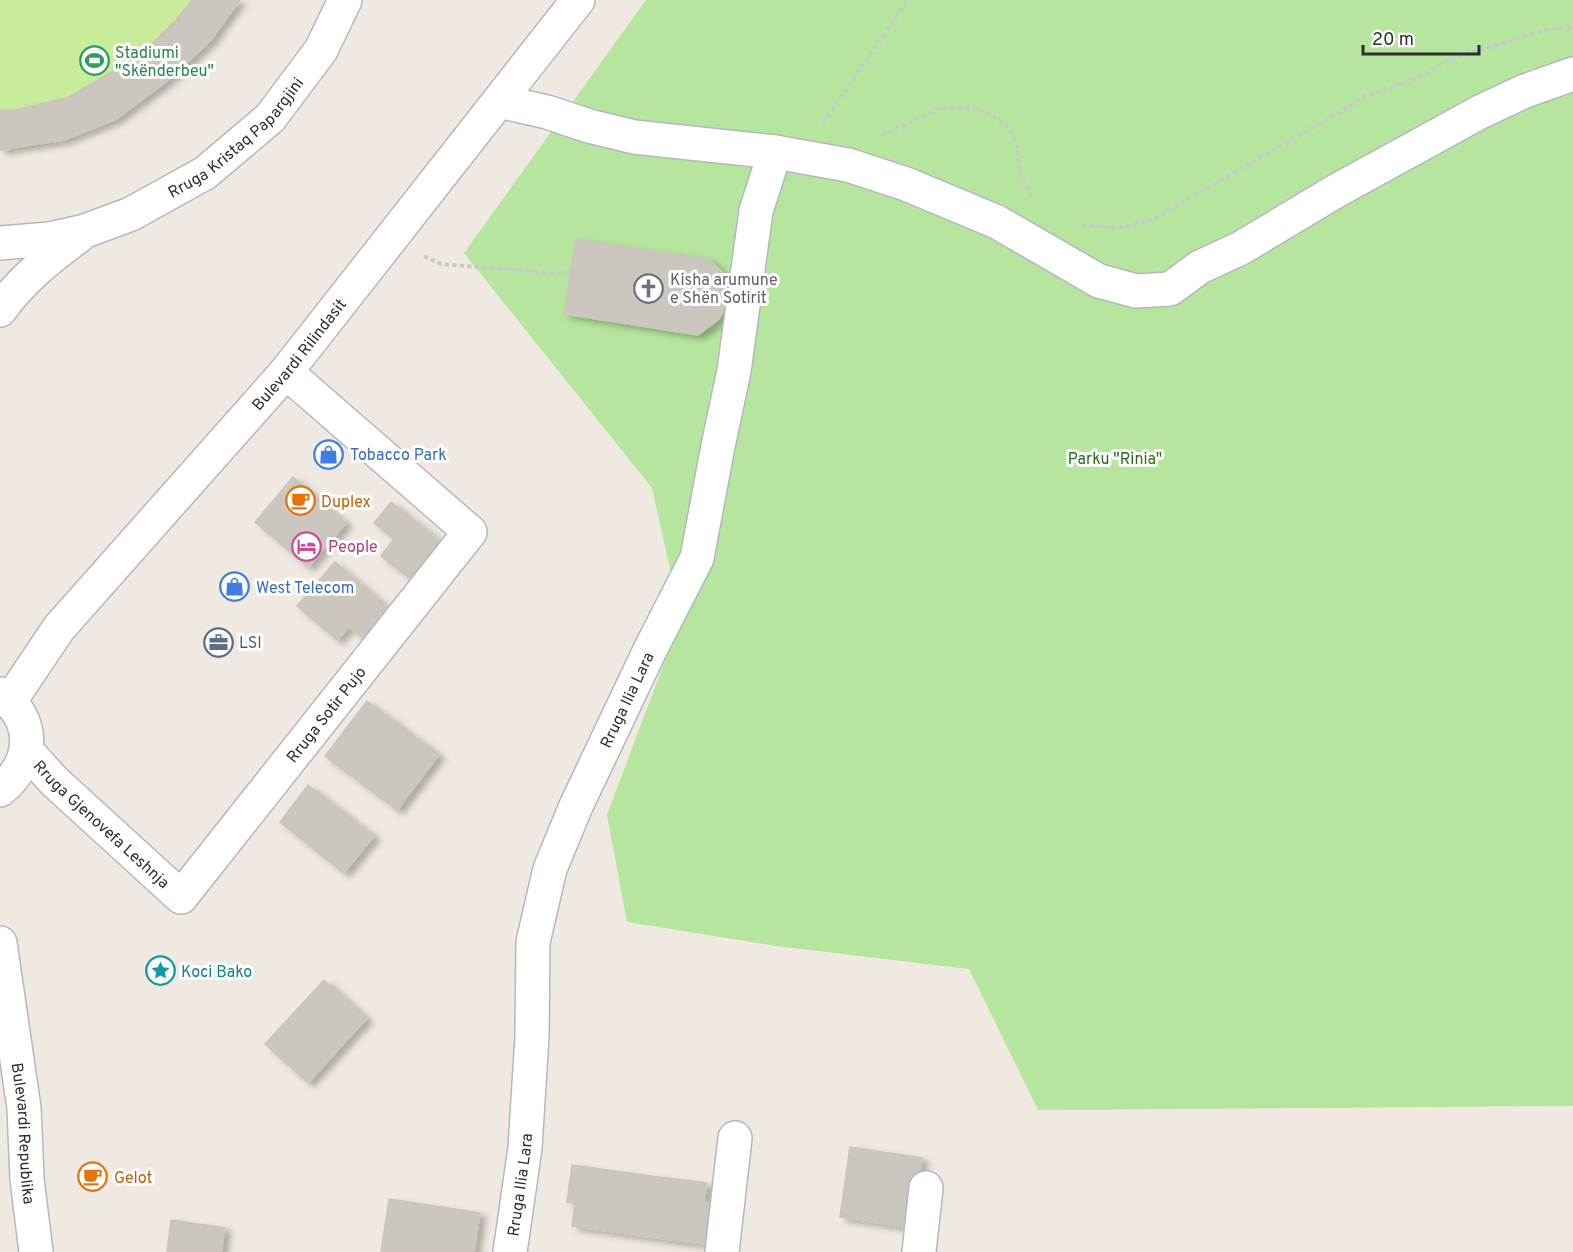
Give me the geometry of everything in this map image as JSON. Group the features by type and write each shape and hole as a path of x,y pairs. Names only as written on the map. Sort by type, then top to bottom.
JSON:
{"street":[{"name":"Rruga Kristaq Papargjini","path":"0,243 49,239 85,231 131,214 206,173 270,118 321,50 345,0"},
{"name":"Bulevardi Rilindasit","path":"5,698 59,628 286,372 578,0"},
{"path":"498,101 547,112 589,126 634,137 775,152 848,165 906,184 997,222 1099,281 1136,291 1170,289 1200,267 1241,248 1336,191 1480,112 1525,91 1573,74"},
{"name":"Rruga Ilia Lara","path":"510,1252 525,1148 532,1037 533,942 550,870 581,795 645,660 698,558 734,372 756,211 775,152"},
{"name":"Rruga Kristaq Papargjini","path":"0,310 40,265 85,231"},
{"name":"Rruga Sotir Pujo","path":"181,897 470,532 286,372"},
{"path":"0,790 11,781 21,767 26,750 26,732 21,716 5,698"},
{"name":"Rruga Gjenovefa Leshnja","path":"26,750 54,781 181,897"},
{"name":"Bulevardi Republika","path":"0,943 24,1108 27,1179 36,1252"},
{"path":"722,1252 735,1138"},
{"path":"919,1252 926,1188"}],"path":[{"path":"775,152 792,135 819,128 908,0"},
{"path":"1077,225 1123,227 1152,220 1364,96 1413,81 1454,58 1546,30 1573,27"},
{"path":"871,135 882,136 938,109 965,107 990,113 1009,128 1017,144 1019,173 1035,204"},
{"path":"391,239 441,264 549,273 571,272"}],"green space":[{"name":"Stadiumi \"Skënderbeu\"","path":"0,0 240,0 166,82 130,109 89,131 67,139 45,145 0,150"},
{"name":"Parku \"Rinia\"","path":"646,0 1573,0 1573,1106 1038,1110 969,969 776,946 627,922 607,815 681,618 652,488 464,253"}],"building":[{"path":"192,0 240,0 210,41 166,82 116,119 64,140 0,150 0,110 14,110 67,98 146,49 176,20"},
{"name":"Kisha arumune e Shën Sotirit","path":"576,239 709,259 727,277 730,300 719,319 698,335 564,314"},
{"path":"293,477 346,523 308,567 255,522"},
{"path":"391,502 440,541 409,578 381,556 394,539 374,523"},
{"path":"335,562 388,608 362,637 349,627 337,640 297,606"},
{"path":"367,701 439,755 397,810 325,756"},
{"path":"308,785 374,836 344,873 280,822"},
{"path":"324,980 367,1018 308,1083 265,1044"},
{"path":"850,1147 922,1158 912,1228 840,1217"},
{"path":"572,1165 643,1175 635,1235 572,1226 575,1203 567,1202"},
{"path":"643,1175 707,1183 704,1202 718,1203 712,1245 635,1235"},
{"path":"389,1199 480,1213 474,1252 381,1252"},
{"path":"171,1220 225,1228 221,1252 167,1252"}],"place":[{"name":"Stadiumi \"Skënderbeu\"","path":"94,61"},
{"name":"Kisha arumune e Shën Sotirit","path":"649,288"},
{"name":"Tobacco Park","path":"329,454"},
{"name":"Duplex","path":"300,501"},
{"name":"People","path":"307,546"},
{"name":"West Telecom","path":"235,587"},
{"name":"LSI","path":"218,642"},
{"name":"Koci Bako","path":"160,971"},
{"name":"Gelot","path":"93,1177"}]}
